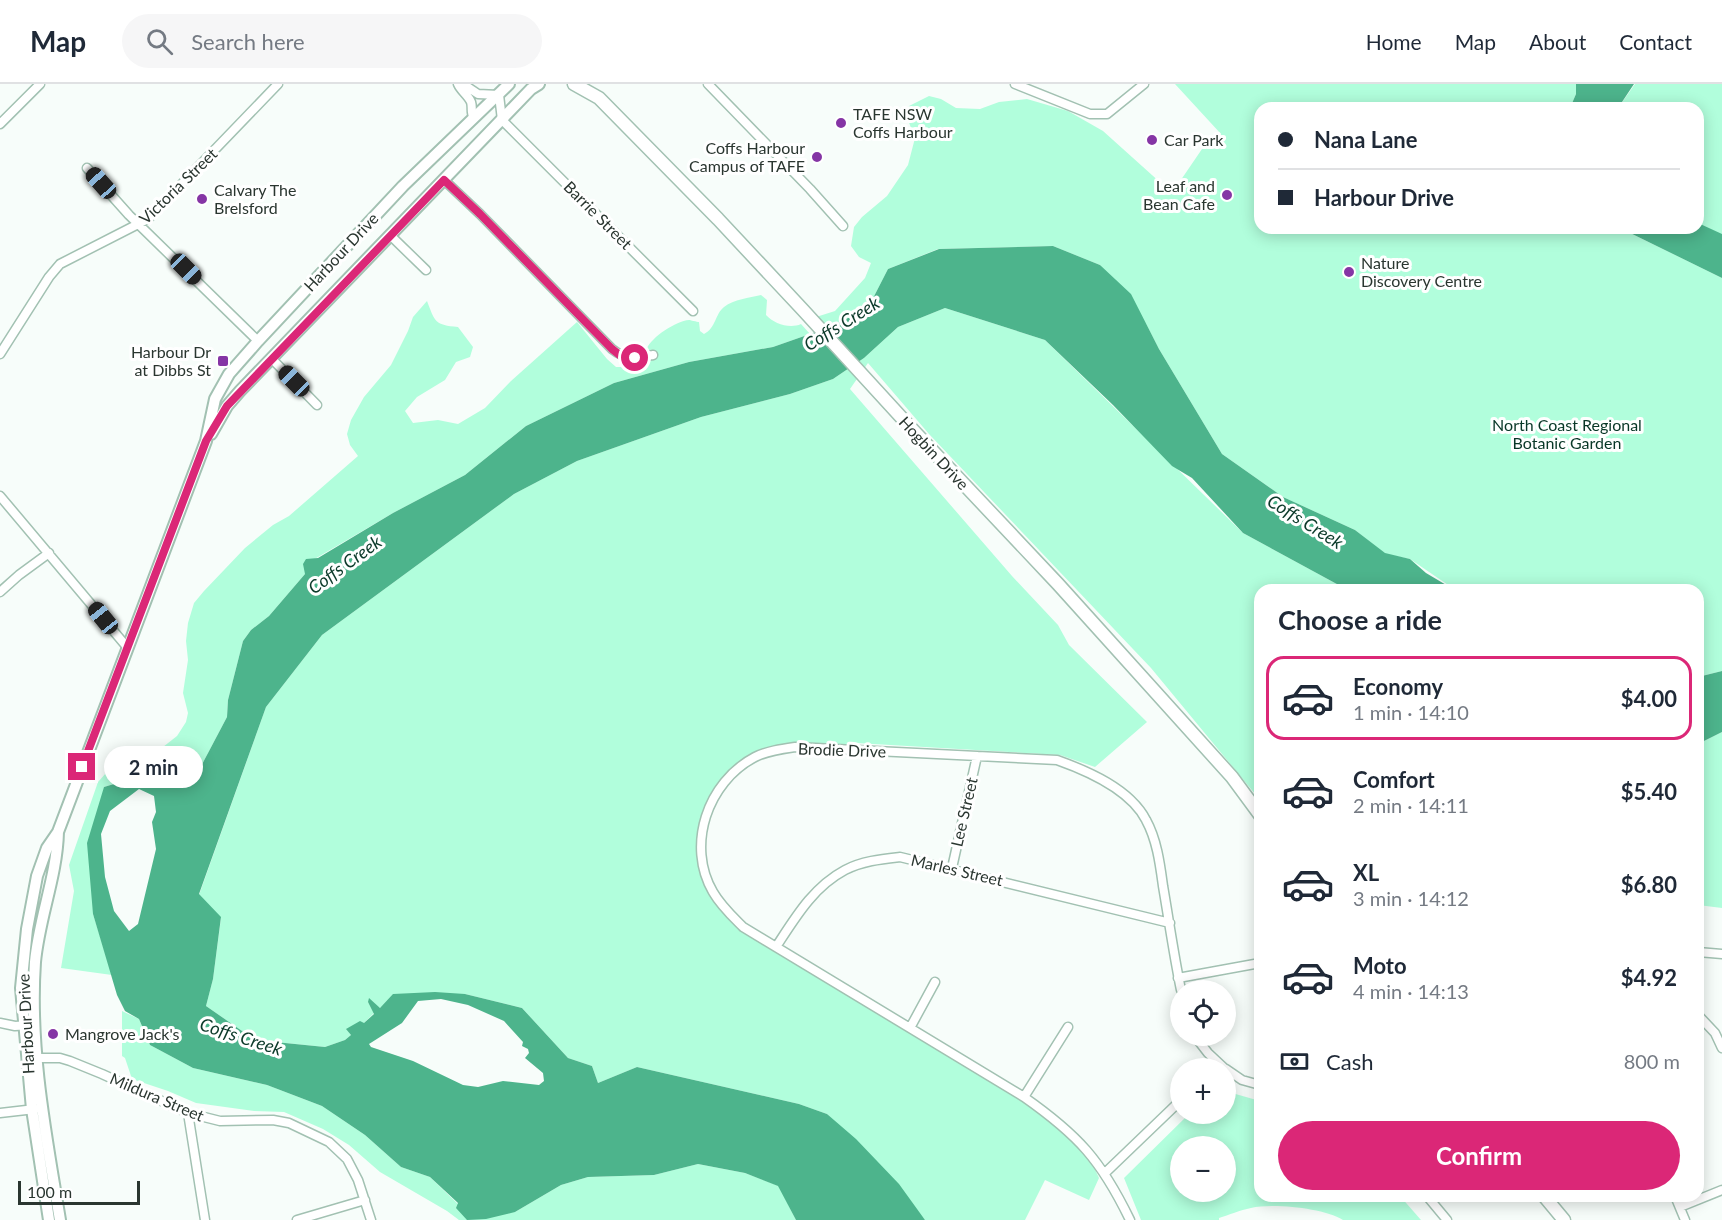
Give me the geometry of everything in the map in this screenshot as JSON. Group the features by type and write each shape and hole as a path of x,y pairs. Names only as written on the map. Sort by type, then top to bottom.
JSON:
{"main road":[{"name":"Hogbin Drive","path":"574,84 599,98"},
{"name":"Hogbin Drive","path":"591,84 599,98 803,310 910,428 1098,628 1232,777 1254,807"},
{"path":"1549,1202 1564,1220"}],"street":[{"path":"0,124 40,84"},
{"name":"Victoria Street","path":"0,354 49,277 60,264 141,224 278,84"},
{"path":"458,84 469,98 474,118"},
{"path":"463,84 478,94 499,94 502,120"},
{"name":"Harbour Drive","path":"60,1220 37,1109 23,1025 21,988 27,929 37,876 47,848 58,832 206,441 215,399 229,374 258,341 403,186 510,84"},
{"name":"Harbour Drive","path":"206,441 227,406 271,358 539,84"},
{"path":"708,84 843,226"},
{"path":"1015,84 1090,114 1107,114 1144,84"},
{"name":"Barrie Street","path":"502,120 693,311"},
{"path":"87,168 129,215 141,224 258,341"},
{"path":"444,180 612,349 621,356 635,358 653,355"},
{"path":"390,235 426,270"},
{"path":"271,358 317,405"},
{"path":"0,496 128,647"},
{"path":"0,592 49,553"},
{"name":"Brodie Drive","path":"1130,1220 1106,1173 1071,1133 1024,1097 743,927 726,911 712,891 701,863 701,834 709,807 721,785 753,758 795,747 1057,760 1103,780 1125,795 1146,819 1158,854 1178,978"},
{"name":"Lee Street","path":"951,868 977,756"},
{"name":"Harbour Drive","path":"49,1220 37,1109 34,998 39,927 57,851 58,832"},
{"name":"Marles Street","path":"776,947 801,909 820,888 845,870 870,861 900,857 1170,922"},
{"path":"1704,952 1722,954"},
{"path":"1178,978 1254,964"},
{"path":"910,1028 935,982"},
{"path":"1704,1021 1715,1033 1722,1048"},
{"path":"0,1023 15,1026 35,1024"},
{"path":"1024,1097 1068,1027"},
{"path":"1203,1046 1213,1058"},
{"name":"Mildura Street","path":"36,1058 60,1058 70,1061 188,1113 220,1121 273,1120 288,1123 329,1142 347,1159 358,1180 371,1220"},
{"path":"1236,1076 1254,1083"},
{"path":"0,1113 37,1109"},
{"path":"1106,1173 1170,1111"},
{"path":"188,1113 205,1220"},
{"path":"1704,1197 1722,1190"},
{"path":"297,1220 365,1200"},
{"path":"1432,1202 1447,1220"},
{"path":"1678,1202 1685,1220"},
{"path":"1680,1207 1692,1202"}],"green space":[{"name":"North Coast Regional Botanic Garden","path":"1175,84 1576,84 1576,94 1573,102 1254,102 1254,234 1632,234 1722,278 1722,671 1704,676 1704,584 1447,584 1410,559 1385,554 1355,530 1283,497 1222,454 1146,324 1100,265 1053,246 938,249 888,269 868,308 828,328 816,317 835,311 865,278 871,263 859,257 851,246 854,227 862,217 887,196 908,165 915,138 906,115 909,106 929,96 941,99 956,108 980,109 999,102 1027,99 1068,111 1103,131 1172,193 1202,149 1221,134"},
{"path":"1635,84 1722,84 1722,235 1704,227 1704,102 1622,102"},
{"path":"761,295 767,300 766,315 769,318 787,326 801,324 810,334 773,347 689,362 614,383 526,426 465,475 393,513 305,567 305,574 269,616 251,630 243,641 228,700 227,717 198,772 187,781 144,775 104,787 93,914 112,975 61,968 74,891 69,865 98,782 106,773 149,758 177,736 186,722 188,713 183,693 188,660 186,641 194,603 245,548 273,525 289,516 358,456 350,445 347,434 351,420 364,397 391,365 413,317 427,301 437,321 458,327 473,347 470,357 456,362 445,380 417,397 405,411 413,423 438,420 458,424 485,408 511,381 577,322 616,367 636,366 645,364 654,358 647,348 654,339 671,326 689,320 699,322 700,331 704,334 728,304"},
{"path":"945,308 1045,340 1243,533 1337,584 1254,584 1254,793 1151,668 929,434 868,363 850,389 1012,576 1058,625 1069,645 1147,722 1095,767 1060,755 856,743 766,753 721,785 701,834 712,891 743,927 1024,1097 1084,1146 1099,1178 1089,1200 1045,1180 1025,1220 925,1220 827,1114 799,1104 637,1067 598,1083 592,1066 568,1058 522,1008 465,994 385,1004 380,1008 368,1002 374,1013 364,1023 347,1029 351,1035 345,1040 325,1047 255,1040 206,1006 213,979 221,918 199,895 266,707 322,635 514,494 577,461 701,417 790,394 833,379 864,358 898,327"},
{"path":"1722,732 1722,908 1704,906 1704,741"},
{"path":"122,1011 139,1019 150,1045 193,1068 267,1085 322,1106 365,1135 401,1167 430,1177 458,1204 515,1212 561,1185 588,1177 654,1175 698,1164 745,1173 779,1186 796,1220 459,1220 380,1172 349,1145 323,1129 284,1112 254,1111 196,1103 132,1079 125,1058 122,1056"},
{"path":"1236,1094 1254,1099 1254,1202 1405,1202 1421,1220 1343,1220 1323,1212 1272,1206 1247,1209 1219,1218 1219,1220 1141,1220 1124,1178 1179,1124 1236,1124"}],"water":[{"path":"1576,84 1634,84 1622,102 1573,102 1576,94"},
{"path":"1704,226 1722,234 1722,278 1632,234 1704,234"},
{"name":"Coffs Creek","path":"1053,246 1100,265 1131,294 1159,349 1222,454 1283,497 1355,530 1385,553 1410,559 1426,573 1445,584 1337,584 1243,533 1192,478 1172,466 1045,340 945,308 898,327 864,358 833,379 790,394 701,417 577,461 514,494 322,635 266,707 199,894 221,917 213,979 206,1006 255,1040 325,1047 345,1040 351,1035 346,1029 360,1021 364,1023 374,1014 368,1002 369,998 380,1008 393,994 435,992 465,994 522,1008 568,1058 592,1066 598,1083 637,1067 799,1104 827,1114 856,1139 899,1184 925,1220 796,1220 778,1186 745,1173 698,1164 654,1175 588,1177 561,1185 515,1212 486,1219 467,1220 456,1208 458,1203 430,1177 401,1167 365,1135 322,1106 267,1085 193,1068 150,1045 139,1019 125,1011 117,995 93,914 87,843 104,787 144,775 187,781 198,772 227,717 228,700 243,641 251,630 269,616 305,574 303,564 306,559 318,558 393,513 465,475 526,426 614,383 689,362 773,347 830,327 868,308 888,269 939,249","holes":["139,789 154,796 156,812 152,822 156,849 138,924 129,931 114,911 105,877 101,834 110,811","441,999 468,1005 504,1021 523,1042 522,1046 528,1049 529,1053 525,1058 543,1073 544,1081 539,1085 503,1081 478,1087 463,1085 413,1061 371,1047 369,1044 402,1023 418,1001"]},
{"path":"1722,671 1722,732 1704,741 1704,676"}],"place":[{"name":"TAFE NSW Coffs Harbour","path":"841,123"},
{"name":"Car Park","path":"1152,140"},
{"name":"Coffs Harbour Campus of TAFE","path":"817,157"},
{"name":"Leaf and Bean Cafe","path":"1227,195"},
{"name":"Calvary The Brelsford","path":"202,199"},
{"name":"Nature Discovery Centre","path":"1349,272"},
{"name":"Harbour Dr at Dibbs St","path":"223,361"},
{"name":"Mangrove Jack's","path":"53,1034"}],"route":[{"path":"82,767 206,441 227,406 444,180 612,349 621,356 635,358"}]}
